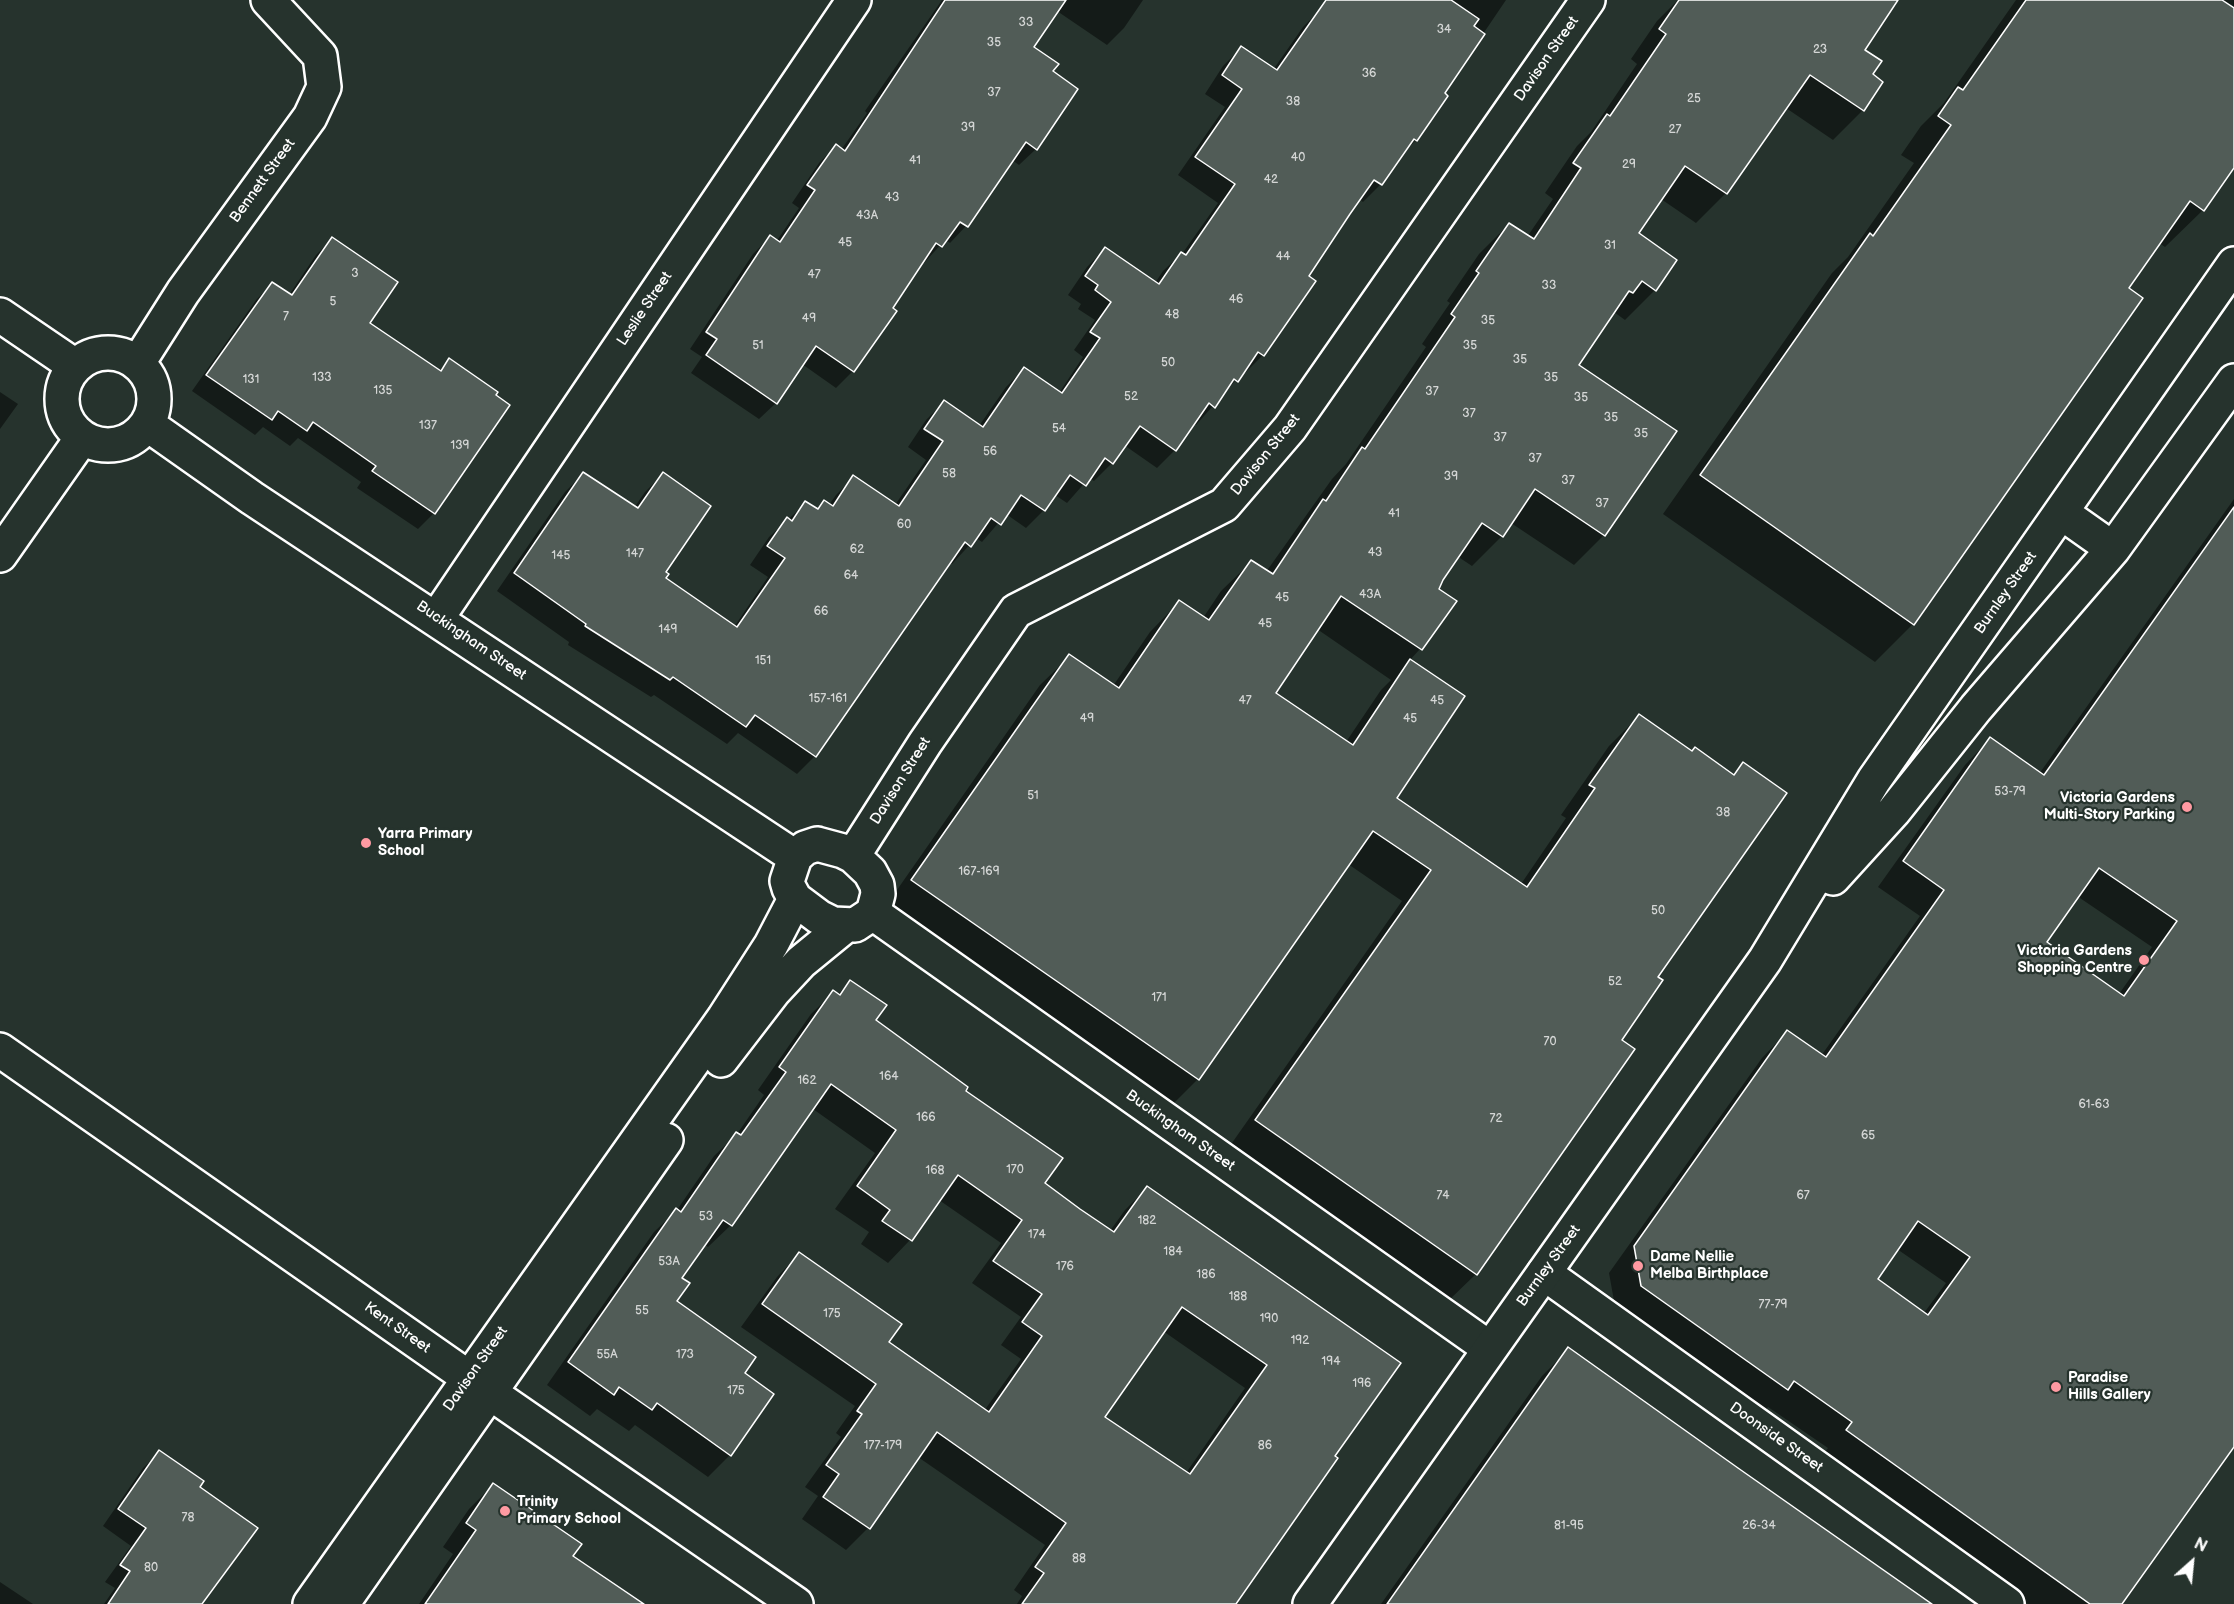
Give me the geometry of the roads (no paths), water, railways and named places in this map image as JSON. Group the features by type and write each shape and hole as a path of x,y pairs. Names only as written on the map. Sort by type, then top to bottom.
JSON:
{"street":[{"name":"Bennett Street","path":"138,363 183,292 310,117 324,87 320,56 268,0"},
{"name":"Leslie Street","path":"436,618 854,0"},
{"name":"Davison Street","path":"853,856 925,743 1016,611 1224,505 1290,428 1588,0"},
{"name":"Burnley Street","path":"1310,1604 1786,927 1874,780 2234,264"},
{"path":"0,315 75,366"},
{"path":"112,352 126,355 147,373 153,385 155,399 153,412 137,436 110,446 96,444 82,438 72,429 65,417 62,390 75,366 99,353 112,352"},
{"name":"Burnley Street","path":"1786,927 1894,811 1976,708 2113,549 2234,381"},
{"name":"Buckingham Street","path":"147,424 252,498 795,857"},
{"path":"0,555 82,438"},
{"path":"2062,513 2113,549"},
{"path":"817,844 843,850 870,872 877,885 878,894 859,919 833,924 819,917 795,899 787,881 795,857 805,848 817,844"},
{"name":"Davison Street","path":"310,1604 479,1385 651,1140 771,945 795,899"},
{"name":"Buckingham Street","path":"859,919 1201,1146 1489,1348"},
{"name":"Davison Street","path":"651,1140 774,991 801,962 859,919"},
{"name":"Kent Street","path":"0,1050 796,1604"},
{"name":"Doonside Street","path":"1544,1273 2007,1604"},
{"name":"Davison Street","path":"342,1604 479,1385"}],"place":[{"name":"Victoria Gardens Multi-Story Parking","path":"2187,807"},
{"name":"Yarra Primary School","path":"366,843"},
{"name":"Victoria Gardens Shopping Centre","path":"2144,960"},
{"name":"Dame Nellie Melba Birthplace","path":"1638,1266"},
{"name":"Paradise Hills Gallery","path":"2056,1387"},
{"name":"Trinity Primary School","path":"505,1511"}]}
